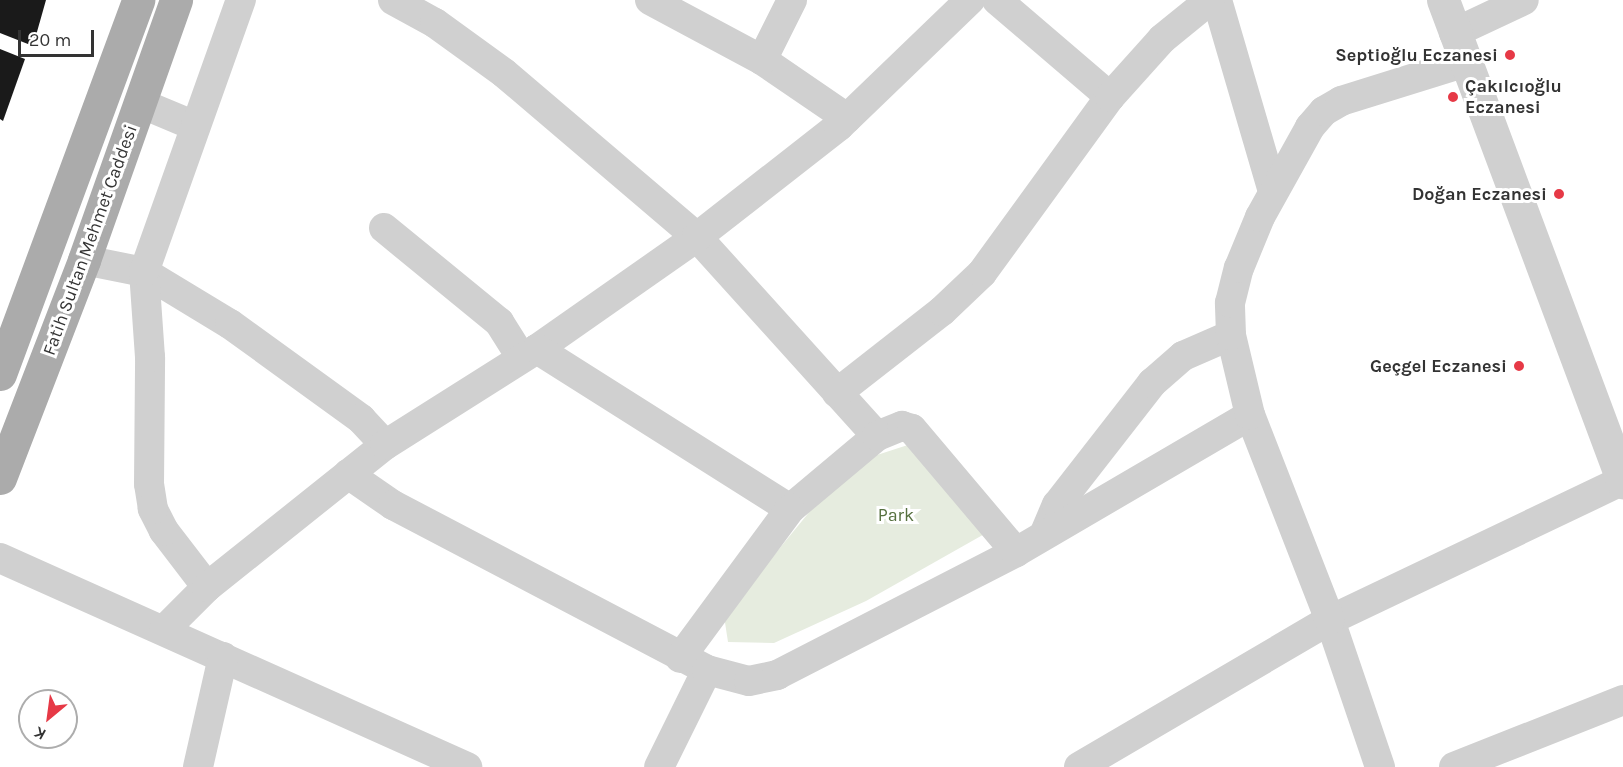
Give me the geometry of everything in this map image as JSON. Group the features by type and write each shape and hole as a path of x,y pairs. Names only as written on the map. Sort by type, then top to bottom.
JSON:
{"main road":[{"path":"0,374 138,0"},
{"name":"Fatih Sultan Mehmet Caddesi","path":"0,478 84,260 176,0"}],"street":[{"path":"207,587 164,531 153,509 149,484 150,357 144,272 241,0"},
{"path":"393,0 440,12 504,73 697,237 877,436"},
{"path":"650,0 762,60 847,118"},
{"path":"762,60 792,0"},
{"path":"164,630 207,587 385,445 529,353 697,237 847,118 970,0"},
{"path":"997,0 1110,97"},
{"path":"837,393 942,311 982,273 1110,97 1162,39 1210,0"},
{"path":"1217,0 1273,191"},
{"path":"1078,767 1330,620 1623,481 1459,48 1443,0"},
{"path":"1380,767 1330,620 1250,415 1231,335 1230,303 1239,268 1273,191 1324,111 1341,101 1459,48 1524,0"},
{"path":"140,103 195,126"},
{"path":"384,228 499,322 529,353 790,509"},
{"path":"84,260 144,272 230,324 361,419 385,445"},
{"path":"1044,536 1057,505 1152,383 1183,356 1231,335"},
{"path":"348,474 393,505 680,658 707,670 749,681 777,675 1016,552 1250,415"},
{"path":"680,658 790,509 877,436 902,426 912,429 1016,552"},
{"path":"0,558 467,767"},
{"path":"198,767 223,657"},
{"path":"659,767 707,670"},
{"path":"1454,767 1623,700"}],"green space":[{"name":"Park","path":"914,443 988,532 866,601 774,643 728,642 724,616 829,488 877,455"}],"building":[{"path":"0,0 46,0 33,46 0,33"},
{"path":"0,49 25,59 3,121 0,119"}],"place":[{"name":"Septioğlu Eczanesi","path":"1510,55"},
{"name":"Çakılcıoğlu Eczanesi","path":"1453,97"},
{"name":"Doğan Eczanesi","path":"1559,194"},
{"name":"Geçgel Eczanesi","path":"1519,366"}]}
